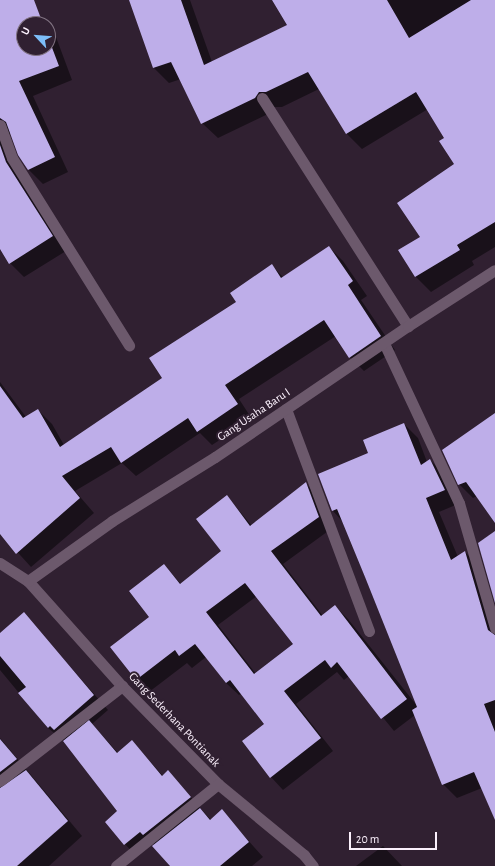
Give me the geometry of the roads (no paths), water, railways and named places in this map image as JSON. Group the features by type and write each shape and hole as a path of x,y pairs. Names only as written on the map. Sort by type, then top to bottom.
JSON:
{"street":[{"path":"262,98 408,326"},
{"path":"0,125 12,158 129,345"},
{"name":"Gang Usaha Baru I","path":"28,581 112,521 215,457 408,326 495,270"},
{"path":"384,343 458,503 495,628"},
{"path":"286,409 369,631"},
{"name":"Gang Sederhana Pontianak","path":"0,564 28,581 122,686 218,784 304,856 313,866"},
{"path":"0,781 122,686"},
{"path":"116,866 218,784"}]}
